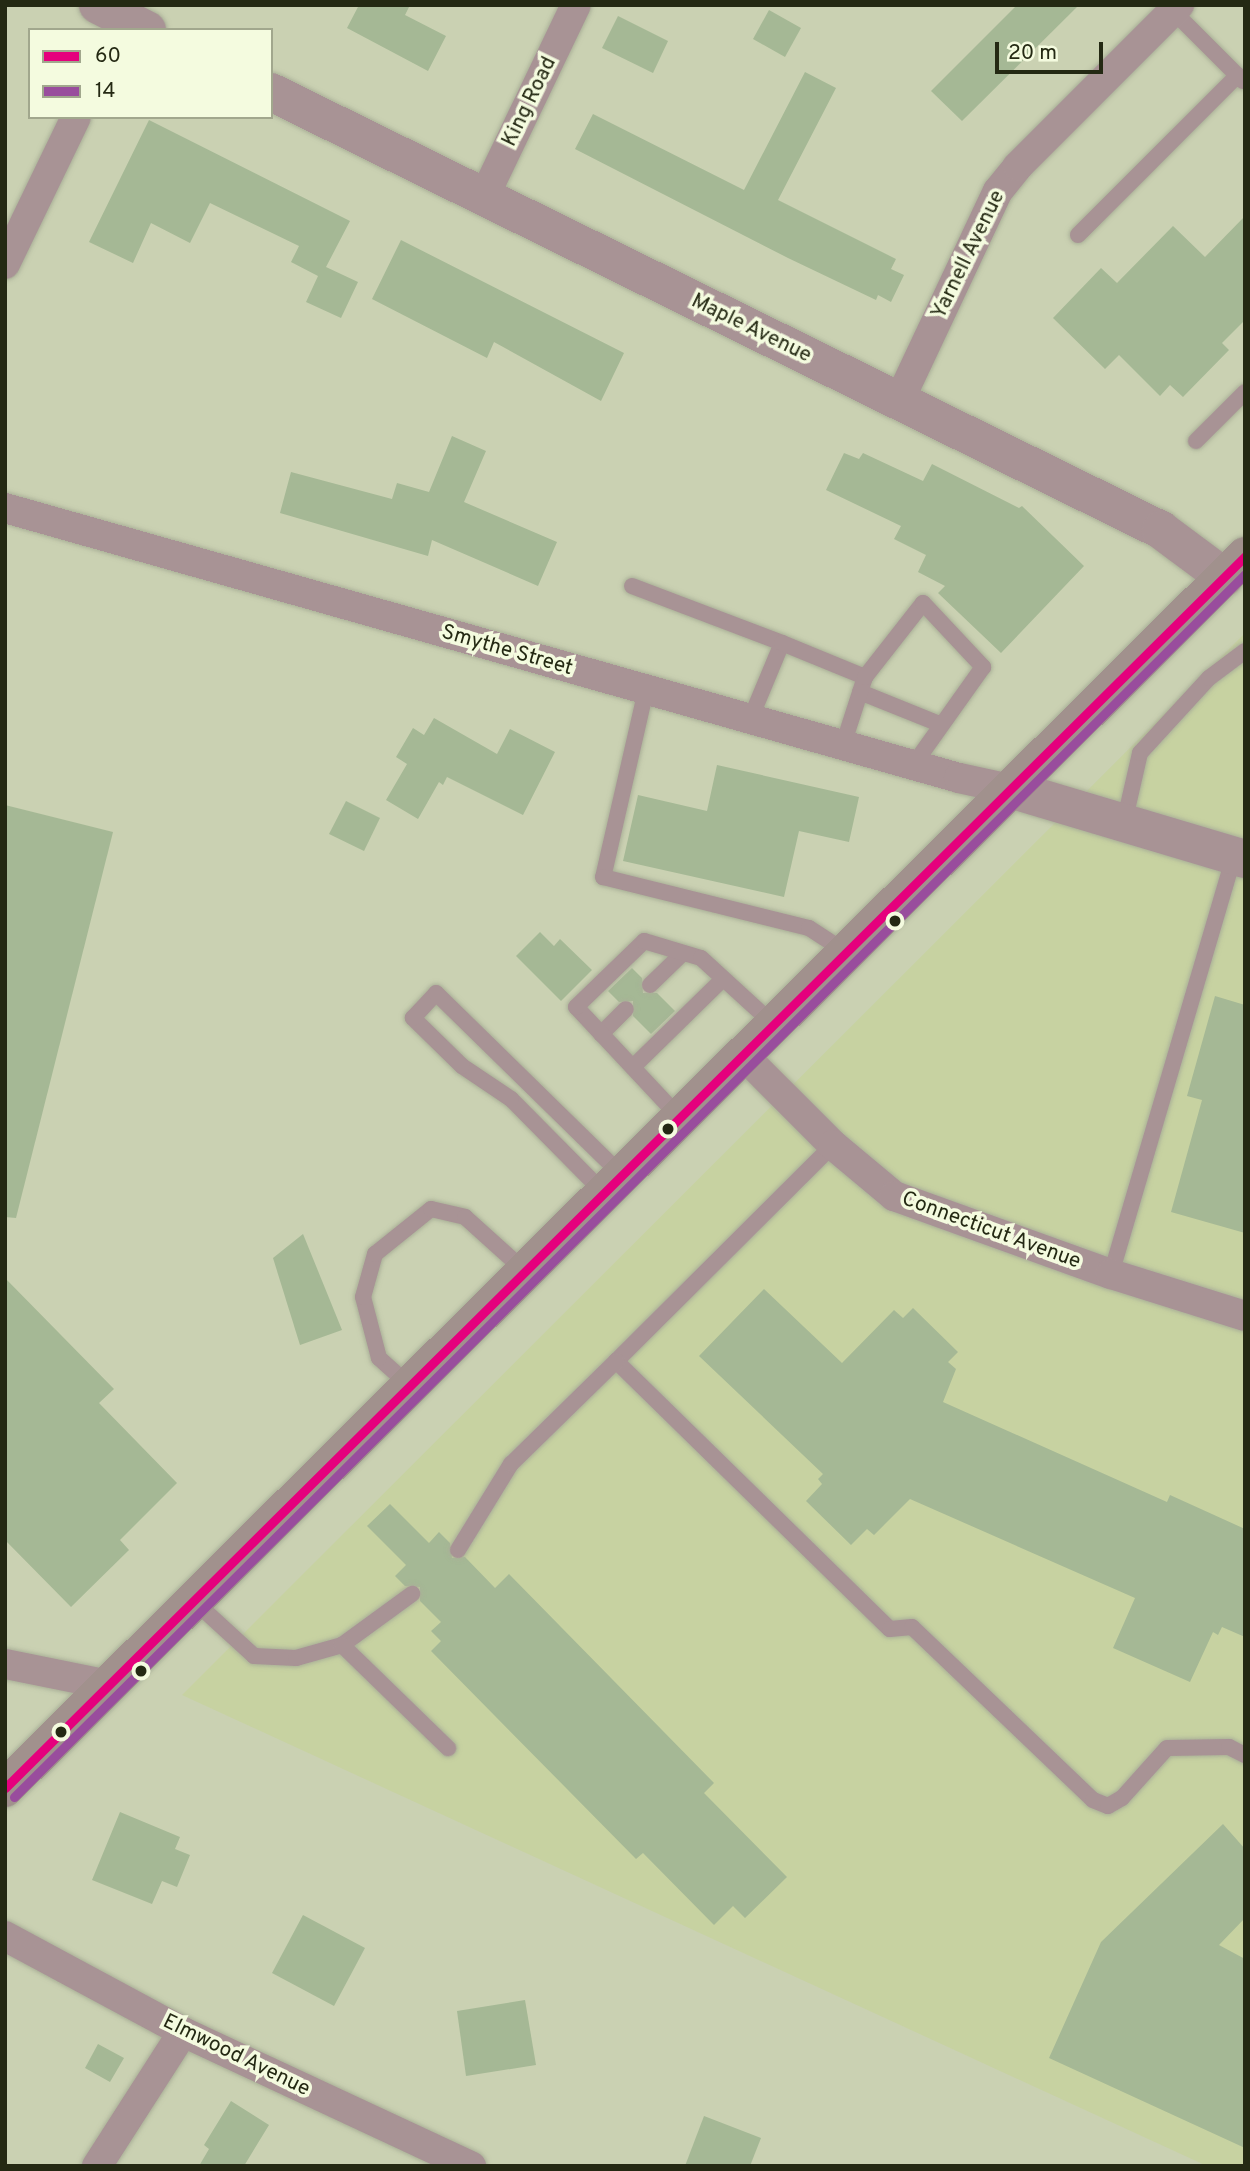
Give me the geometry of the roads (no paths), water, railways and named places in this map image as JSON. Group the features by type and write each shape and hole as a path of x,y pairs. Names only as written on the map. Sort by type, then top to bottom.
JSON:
{"main road":[{"path":"5,1788 1010,789 1238,566"}],"street":[{"name":"King Road","path":"484,199 576,5"},
{"name":"Yarnell Avenue","path":"899,401 998,191 1018,166 1176,8"},
{"name":"Maple Avenue","path":"273,93 484,199 1238,566"},
{"path":"5,264 75,119"},
{"name":"Smythe Street","path":"5,508 750,720 1010,789"},
{"path":"1010,789 1239,857"},
{"name":"Connecticut Avenue","path":"743,1055 833,1145 894,1196 1111,1274 1245,1316"},
{"path":"5,1664 109,1685"},
{"name":"Elmwood Avenue","path":"5,1936 183,2032 471,2166"},
{"path":"97,2166 183,2032"}],"lane":[{"path":"1078,235 1241,79 1176,8"},
{"path":"1196,442 1245,392"},
{"path":"632,586 782,643 942,725"},
{"path":"843,746 863,685 923,603 983,667 914,764"},
{"path":"750,720 782,643"},
{"path":"1124,824 1140,753 1209,678 1245,651"},
{"path":"646,690 603,877 809,928 846,952"},
{"path":"1111,1274 1239,857"},
{"path":"680,1118 576,1007 644,941 701,958 773,1024"},
{"path":"650,985 683,953"},
{"path":"633,1067 723,979"},
{"path":"436,993 613,1184 511,1099 462,1066 413,1018 436,993"},
{"path":"601,1034 626,1009"},
{"path":"458,1550 511,1464 833,1145"},
{"path":"410,1386 379,1358 363,1297 375,1254 430,1209 465,1217 525,1271"},
{"path":"616,1361 890,1629 912,1627 1093,1800 1108,1806 1122,1798 1167,1748 1229,1746 1245,1755"},
{"path":"194,1601 254,1656 296,1658 342,1645 412,1594"},
{"path":"342,1645 447,1748"}]}
